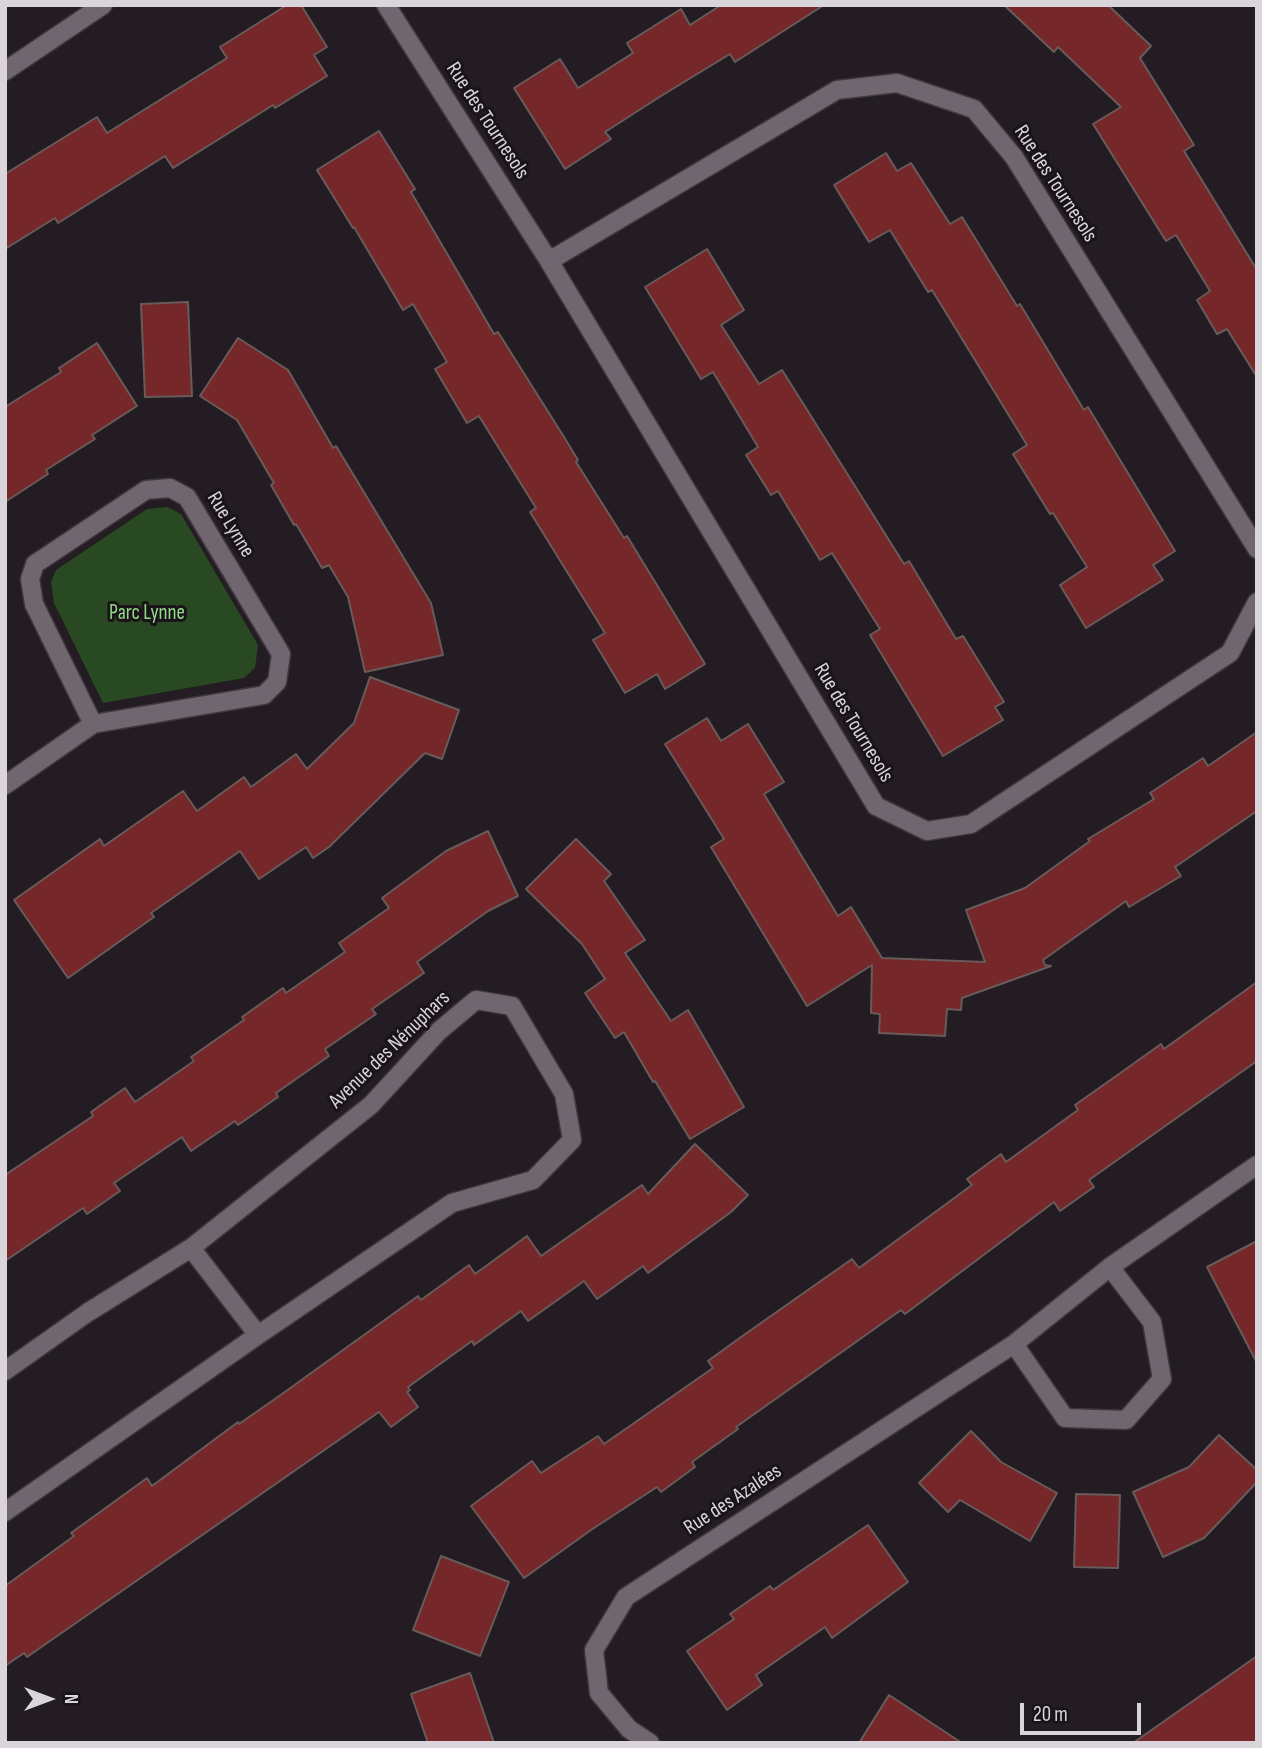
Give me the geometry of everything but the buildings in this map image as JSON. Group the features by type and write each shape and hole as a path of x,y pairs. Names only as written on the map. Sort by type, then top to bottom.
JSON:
{"street":[{"path":"5,71 103,5"},
{"name":"Rue des Tournesols","path":"386,5 549,261 876,806 927,831 971,824 1230,653 1257,602"},
{"name":"Rue des Tournesols","path":"549,261 837,90 897,83 974,109 1014,157 1257,549"},
{"name":"Rue Lynne","path":"5,785 93,724 264,695 277,682 281,654 187,497 170,488 146,490 35,564 30,579 34,604 93,724"},
{"name":"Avenue des Nénuphars","path":"5,1371 87,1312 191,1248 371,1105 439,1031 475,1000 512,1006 564,1094 572,1140 533,1180 452,1203 5,1512"},
{"name":"Rue des Azalées","path":"650,1743 629,1729 599,1693 594,1650 626,1597 1014,1344 1110,1267 1257,1165"},
{"path":"191,1248 258,1335"},
{"path":"1014,1344 1065,1418 1126,1420 1162,1379 1152,1322 1110,1267"}],"green space":[{"name":"Parc Lynne","path":"167,507 181,514 258,645 255,668 244,678 103,703 54,603 51,582 56,570 147,509"}]}
